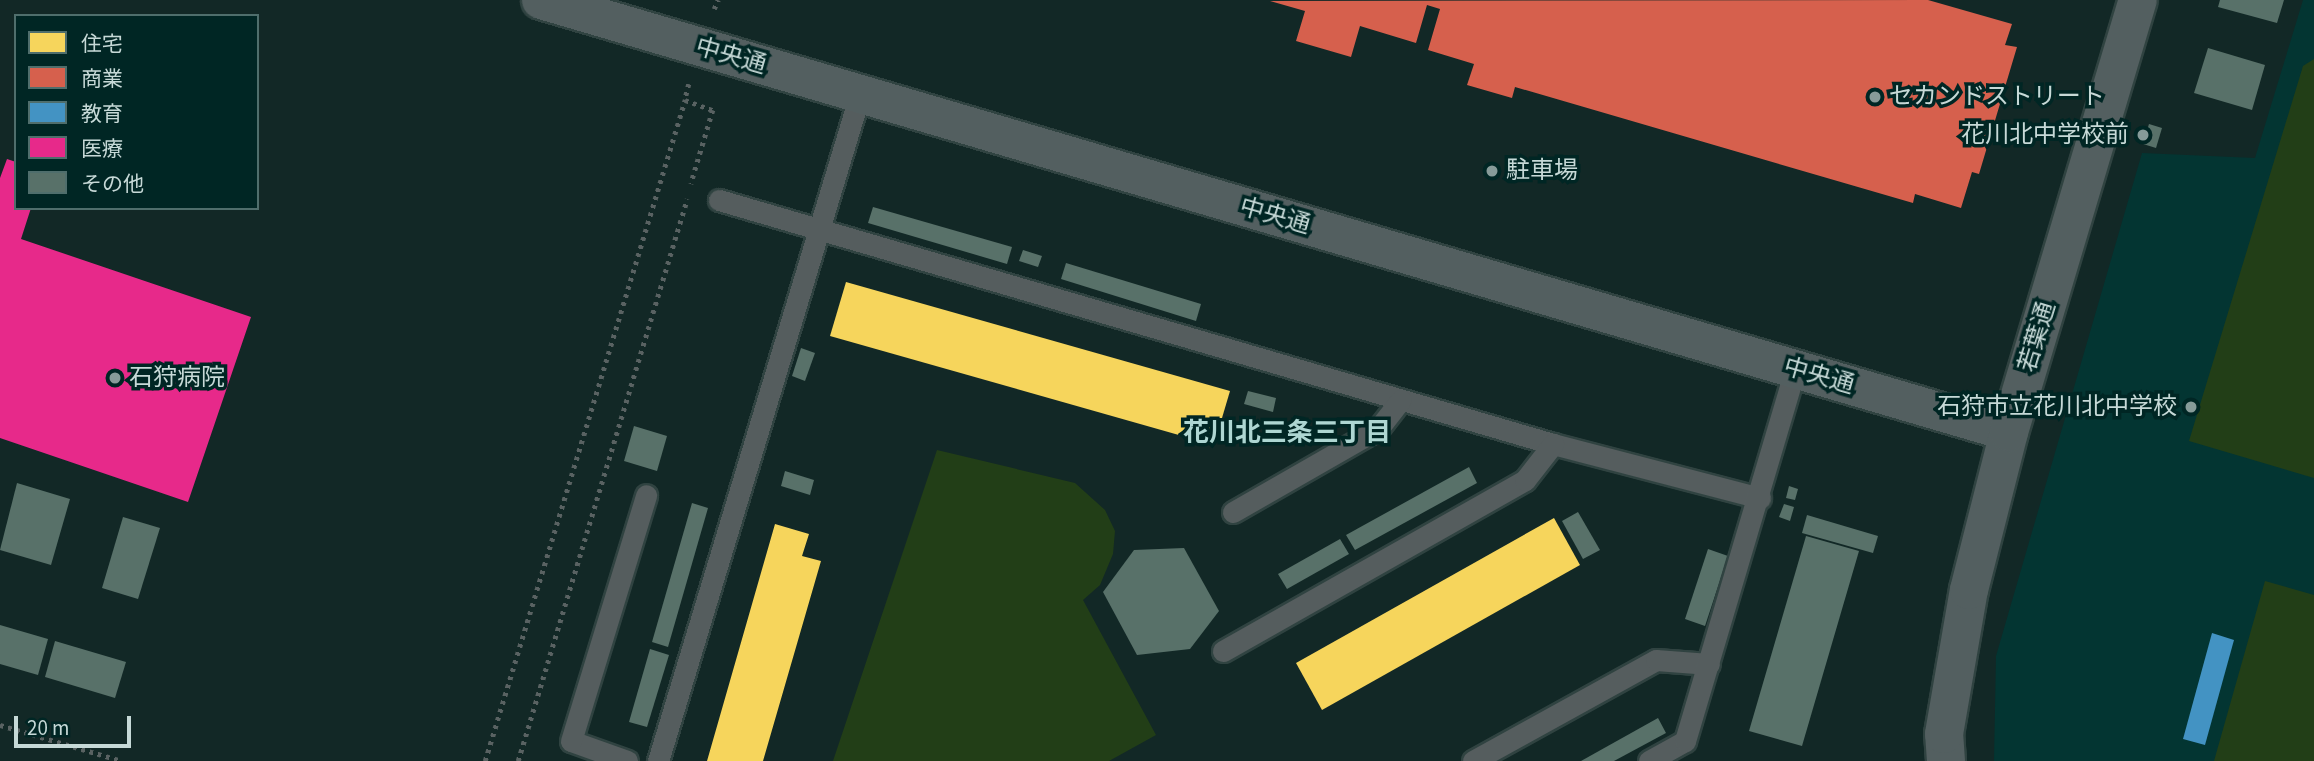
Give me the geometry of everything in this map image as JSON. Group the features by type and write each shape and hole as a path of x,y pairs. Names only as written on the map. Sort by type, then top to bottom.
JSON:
{"street":[{"name":"中央通","path":"541,0 2010,432"},
{"name":"若葉通","path":"1946,761 1944,734 1969,590 2010,432 2138,0"}],"lane":[{"path":"658,761 860,94"},
{"path":"719,200 1553,444 1760,498"},
{"path":"1649,761 1685,741 1760,498 1795,369"},
{"path":"1233,512 1378,429 1401,400"},
{"path":"1223,651 1525,480 1553,444"},
{"path":"627,761 571,741 646,495"},
{"path":"1473,761 1656,660 1709,664"}],"path":[{"path":"485,761 699,47 718,0"},
{"path":"518,761 713,110 685,100"},
{"path":"0,725 122,761"}],"shaded area":[{"name":"石狩市立花川北中学校","path":"2303,0 2314,0 2314,761 1994,761 1996,656 2142,153 2255,158"}],"green space":[{"path":"2314,59 2314,478 2189,441 2303,66"},
{"path":"937,450 1075,483 1105,510 1115,531 1113,554 1100,585 1083,600 1156,735 1109,761 833,761"},
{"path":"2265,581 2314,595 2314,761 2214,761"}],"building: 住宅":[{"path":"846,282 1230,391 1214,445 830,336"},
{"path":"1554,518 1580,565 1322,710 1296,663"},
{"path":"775,524 809,534 802,556 821,561 763,761 707,761"}],"building: 商業":[{"path":"1928,0 2012,24 2005,45 2017,47 1979,174 1972,172 1961,208 1915,194 1913,203 1515,87 1512,98 1467,85 1474,64 1428,50 1440,9 1427,5 1416,43 1360,26 1351,57 1296,41 1305,11 1270,1"}],"building: 教育":[{"path":"2212,633 2234,640 2205,745 2183,739"}],"building: 医療":[{"name":"石狩病院","path":"7,159 14,161 14,210 30,210 21,239 251,317 188,502 0,438 0,178"}],"building: その他":[{"path":"2220,0 2284,0 2277,23 2218,7"},
{"path":"2208,48 2265,65 2252,110 2194,93"},
{"path":"2149,124 2162,128 2156,148 2143,144"},
{"path":"873,207 1012,247 1007,264 868,223"},
{"path":"1023,250 1042,256 1038,267 1019,261"},
{"path":"1066,263 1201,304 1196,321 1061,279"},
{"path":"801,348 815,353 805,381 792,376"},
{"path":"1248,391 1276,398 1273,412 1244,404"},
{"path":"634,426 667,436 657,471 624,461"},
{"path":"1469,467 1477,483 1355,550 1346,535"},
{"path":"785,471 814,480 810,495 781,486"},
{"path":"17,483 70,499 51,565 0,550"},
{"path":"1789,486 1798,489 1795,500 1786,498"},
{"path":"692,503 708,508 668,647 652,642"},
{"path":"1784,504 1794,507 1790,521 1779,517"},
{"path":"1578,512 1600,550 1583,559 1562,521"},
{"path":"1807,515 1878,536 1873,553 1802,533"},
{"path":"123,517 160,528 138,599 102,588"},
{"path":"1806,536 1859,551 1802,746 1749,731"},
{"path":"1340,539 1349,554 1287,589 1278,574"},
{"path":"1184,548 1219,611 1190,649 1137,655 1103,592 1134,550"},
{"path":"1708,549 1728,556 1705,626 1685,619"},
{"path":"0,625 48,639 38,675 0,664"},
{"path":"55,641 126,662 115,698 45,677"},
{"path":"650,649 669,655 647,727 629,722"},
{"path":"1658,718 1666,733 1614,761 1581,761"}],"place":[{"name":"セカンドストリート","path":"1875,97"},
{"name":"花川北中学校前","path":"2143,135"},
{"name":"駐車場","path":"1492,171"},
{"name":"石狩病院","path":"115,378"},
{"name":"石狩市立花川北中学校","path":"2191,407"}],"district":[{"name":"花川北三条三丁目","path":"1287,433"}]}
